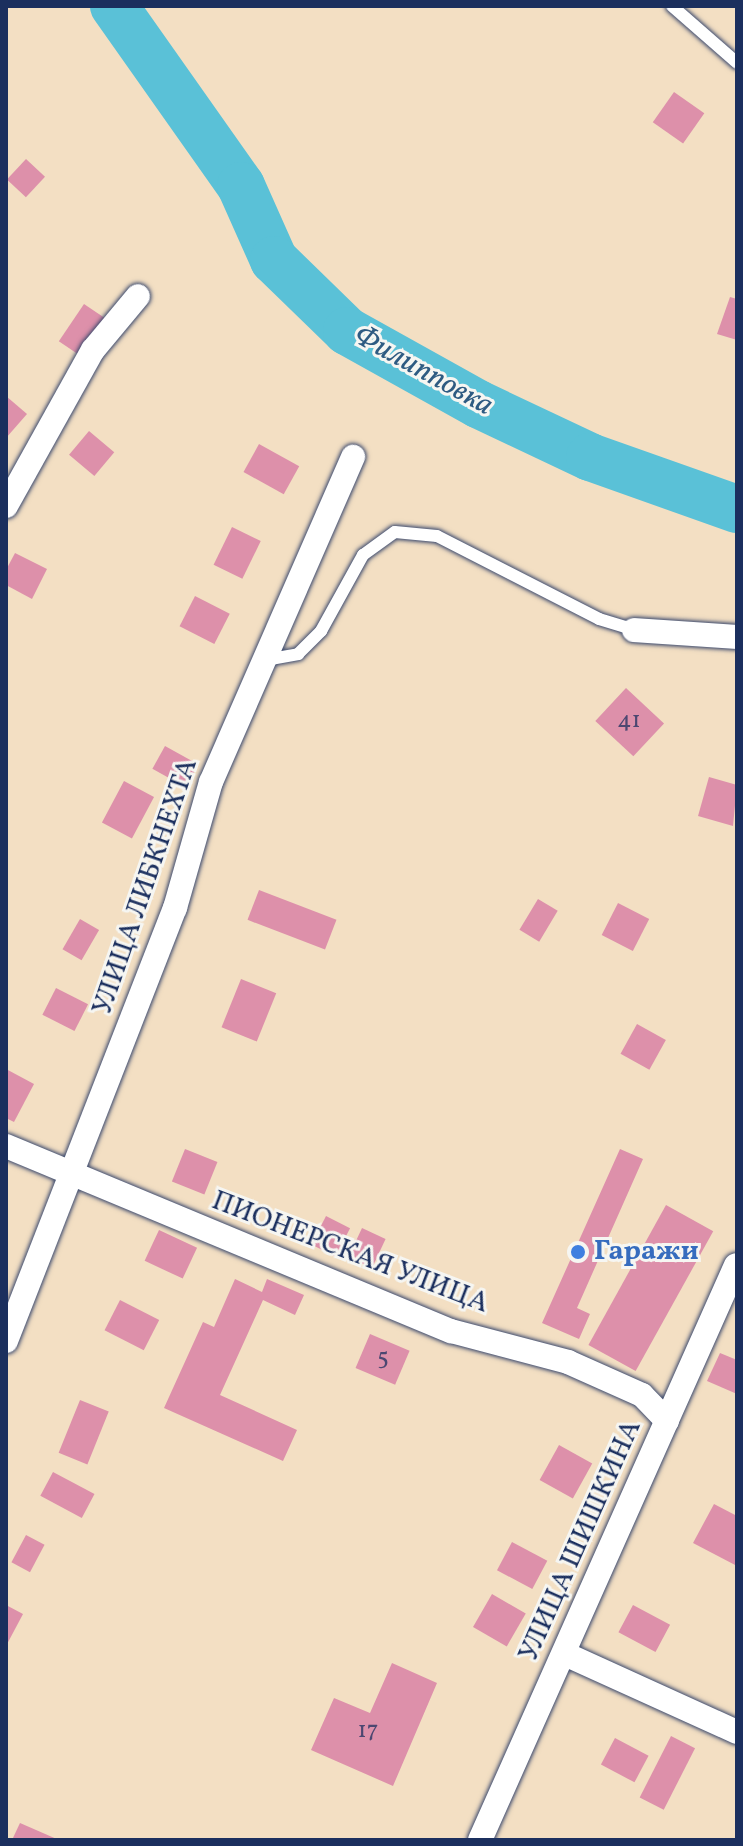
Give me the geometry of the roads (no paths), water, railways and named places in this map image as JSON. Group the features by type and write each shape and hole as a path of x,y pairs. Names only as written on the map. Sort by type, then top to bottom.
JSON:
{"street":[{"path":"6,506 93,350 138,296"},
{"name":"УЛИЦА ЛИБКНЕХТА","path":"6,1341 175,908 211,782 353,457"},
{"path":"634,630 737,637"},
{"name":"ПИОНЕРСКАЯ УЛИЦА","path":"6,1146 451,1331 568,1362 642,1395 667,1421"},
{"name":"УЛИЦА ШИШКИНА","path":"480,1840 736,1265"},
{"path":"565,1654 737,1732"}],"lane":[{"path":"672,6 737,63"},
{"path":"265,660 298,654 309,643 363,555 395,532 437,536 599,619 634,630"}],"waterway":[{"name":"Филипповка","path":"114,6 241,186 274,260 347,331 478,404 590,457 737,509"}],"place":[{"name":"Гаражи","path":"578,1252"}]}
